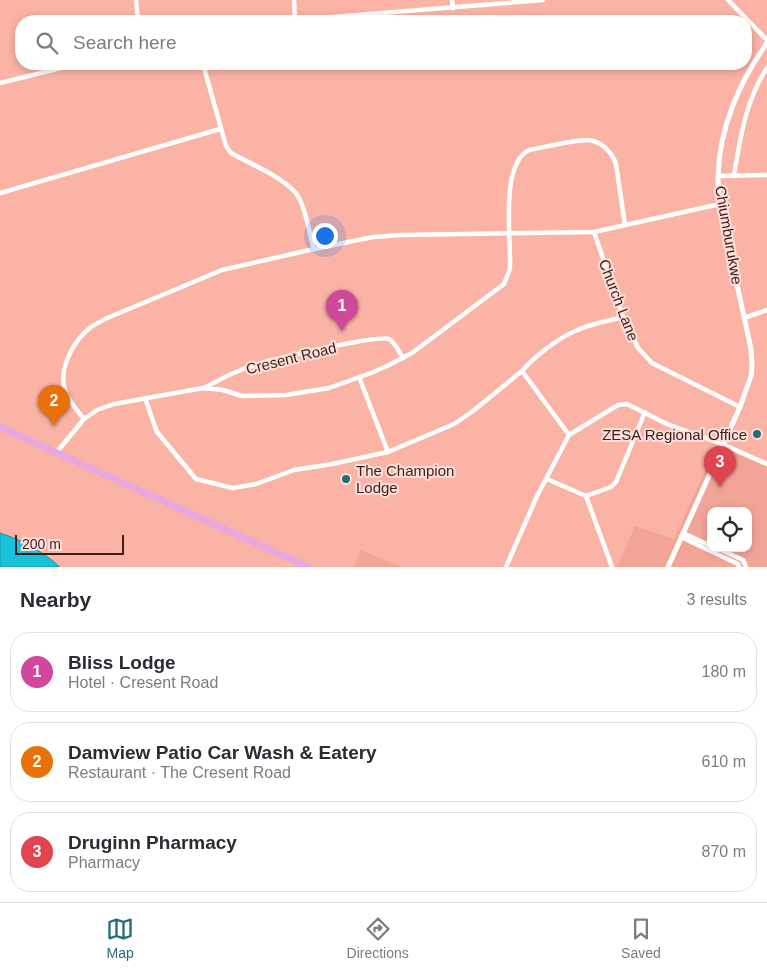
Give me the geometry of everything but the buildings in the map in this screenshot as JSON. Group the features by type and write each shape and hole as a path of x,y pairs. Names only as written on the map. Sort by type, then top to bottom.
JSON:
{"highway":[{"path":"0,427 308,567"}],"street":[{"path":"136,0 137,15"},
{"path":"294,0 296,15"},
{"path":"452,0 452,8"},
{"path":"361,15 543,0"},
{"path":"728,0 742,15"},
{"path":"752,25 767,41"},
{"name":"Chiumburukwe","path":"752,66 767,41"},
{"path":"734,175 740,137 756,89 767,68"},
{"path":"0,83 53,70"},
{"path":"205,70 226,146 231,153 283,182 295,191 301,203 314,249"},
{"name":"Chiumburukwe","path":"668,567 740,407 752,367 751,349 720,204 718,176 724,137 732,106 749,70"},
{"path":"0,194 220,129"},
{"path":"56,453 84,420 97,410 114,404 203,388 223,390 242,396 286,395 329,388 387,366 426,344 504,284 510,268 512,176 514,168 524,152 587,140 601,145 608,150 614,156 626,225"},
{"path":"718,176 767,175"},
{"path":"84,420 67,394 64,384 64,373 67,361 74,347 91,327 124,311 222,270 373,237 594,232 720,204"},
{"name":"Church Lane","path":"594,232 623,317 638,348 652,364 740,407"},
{"path":"744,318 767,310"},
{"path":"145,398 157,432 185,468 196,479 222,487 234,488 256,484 294,470 388,452 454,424 522,371 528,363 575,331 623,317"},
{"name":"Cresent Road","path":"203,388 242,369 268,361 363,341 386,338 392,340 403,358"},
{"path":"522,371 569,435"},
{"path":"360,377 388,452"},
{"path":"506,567 537,496 569,435 618,405 627,404 667,424 722,444 767,464"},
{"path":"547,479 586,496 612,486 616,482 645,412"},
{"path":"586,496 612,567"},
{"path":"682,535 707,544"},
{"path":"682,535 728,557 743,560 746,567"},
{"path":"721,552 738,564 739,567"}],"shaded area":[{"path":"717,445 767,467 767,567 617,567 635,526 674,539"},
{"path":"361,550 401,567 354,567"}],"water":[{"path":"0,533 32,547 60,567 0,567"}],"place":[{"name":"Bliss Lodge","path":"342,331"},
{"name":"Damview Patio Car Wash & Eatery","path":"54,426"},
{"name":"ZESA Regional Office","path":"757,434"},
{"name":"The Champion Lodge","path":"346,479"},
{"name":"Druginn Pharmacy","path":"720,487"}]}
